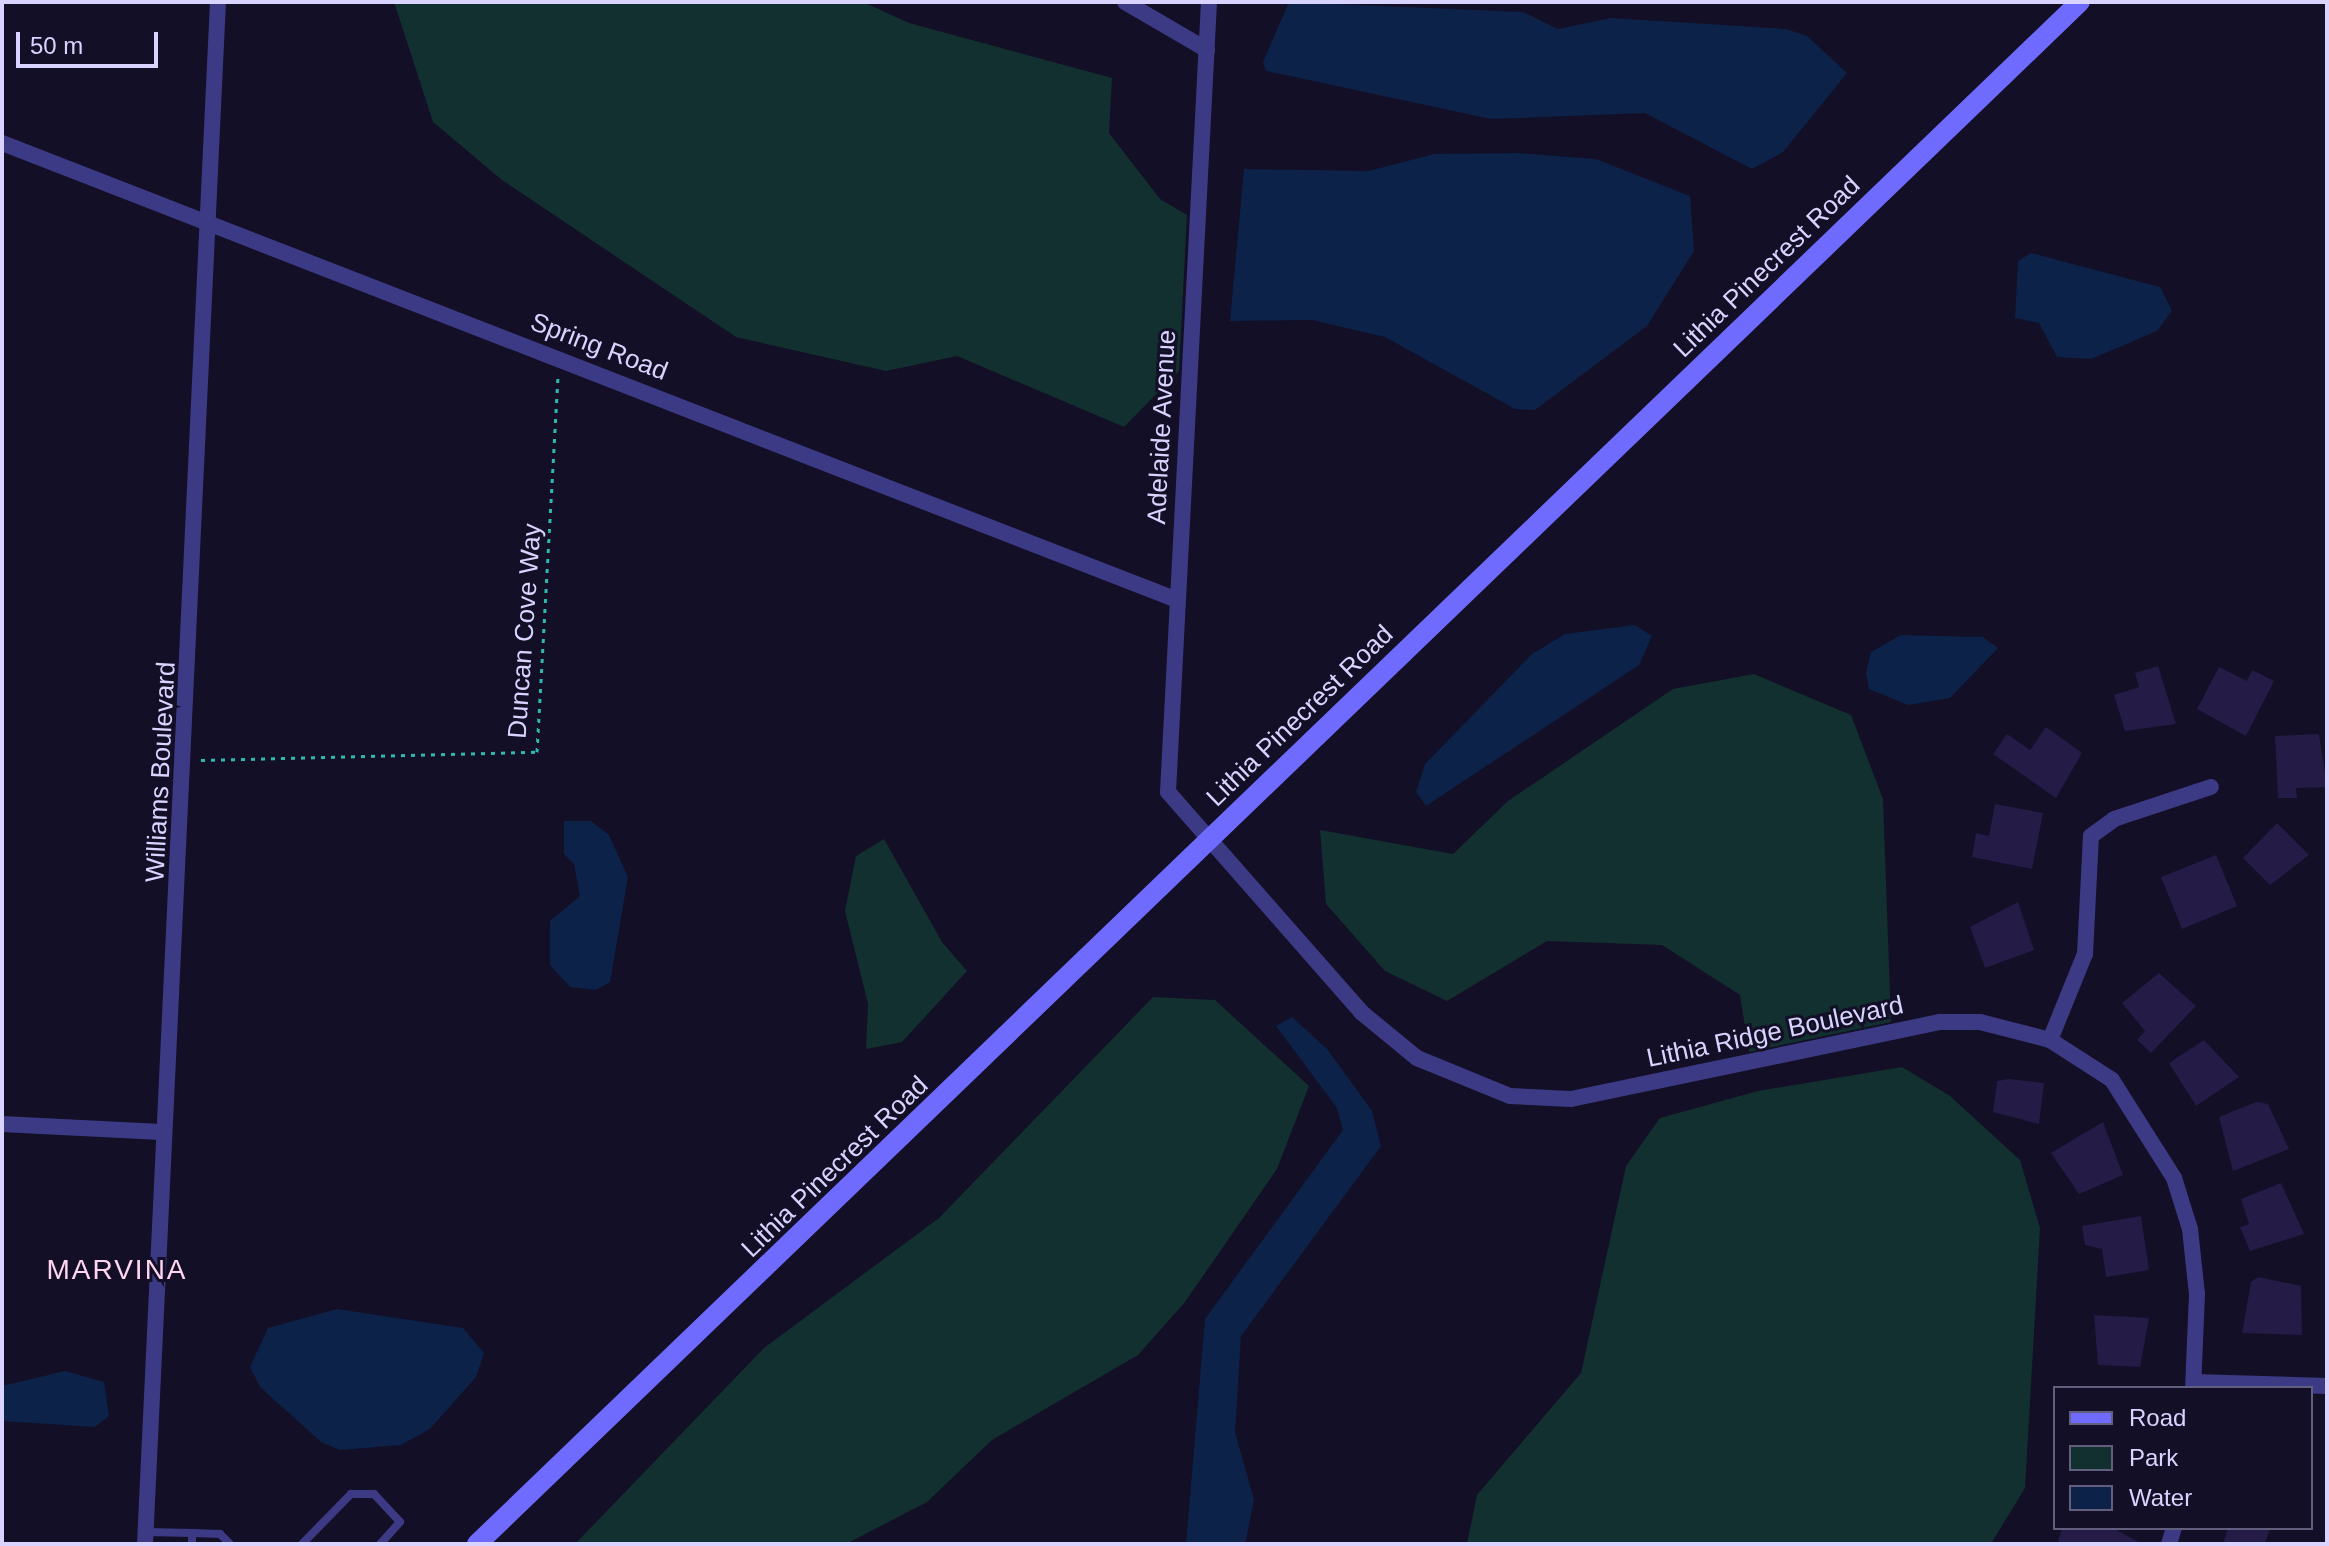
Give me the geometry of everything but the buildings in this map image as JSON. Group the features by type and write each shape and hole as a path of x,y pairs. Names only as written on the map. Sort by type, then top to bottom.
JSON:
{"main road":[{"name":"Lithia Pinecrest Road","path":"477,1544 560,1472 1206,841 2080,2"},
{"name":"Lithia Pinecrest Road","path":"498,1544 560,1472"}],"street":[{"name":"Williams Boulevard","path":"145,1538 161,1132 187,761 205,223 218,2"},
{"path":"1125,2 1207,50"},
{"name":"Adelaide Avenue","path":"1206,841 1168,792 1209,2"},
{"name":"Spring Road","path":"2,143 559,357 1177,600"},
{"path":"2050,1040 2085,954 2091,836 2114,819 2211,787"},
{"name":"Lithia Ridge Boulevard","path":"1206,841 1361,1012 1417,1058 1510,1096 1571,1099 1940,1022 1980,1022 2050,1040 2112,1080 2174,1178 2190,1229 2197,1294 2194,1385"},
{"path":"2,1124 161,1132"},
{"path":"2194,1385 2327,1386"}],"lane":[{"path":"302,1544 351,1494 374,1494 400,1522 380,1544"},
{"path":"192,1533 192,1544"},
{"path":"145,1538 192,1533 220,1534 230,1544"}],"path":[{"name":"Duncan Cove Way","path":"187,761 537,752 559,357"}],"green space":[{"path":"394,2 863,2 909,23 1112,78 1109,133 1160,199 1187,215 1179,371 1124,427 957,356 886,371 736,337 502,180 433,122"},
{"path":"1754,674 1851,715 1883,799 1891,1022 1749,1052 1740,995 1662,945 1547,941 1447,1001 1385,971 1326,904 1320,830 1453,854 1508,801 1673,689"},
{"path":"884,839 942,942 967,971 902,1042 866,1049 868,1004 845,911 856,856"},
{"path":"1153,997 1215,1000 1309,1086 1277,1169 1185,1302 1138,1355 992,1440 927,1502 846,1544 575,1544 764,1348 939,1218"},
{"path":"1902,1067 1950,1096 2020,1160 2040,1228 2025,1488 1992,1542 1467,1544 1477,1495 1581,1373 1626,1166 1660,1118 1758,1091"}],"water":[{"path":"1289,2 1523,12 1558,29 1611,18 1786,29 1807,36 1847,73 1783,152 1752,169 1645,113 1491,119 1266,71 1263,62"},
{"path":"1517,153 1596,159 1690,196 1694,251 1647,326 1535,410 1515,409 1385,337 1312,320 1230,321 1244,169 1369,171 1434,154"},
{"path":"2031,253 2160,287 2172,311 2157,331 2091,359 2057,357 2039,323 2015,318 2018,261"},
{"path":"1635,625 1652,636 1639,665 1426,806 1416,792 1425,764 1532,654 1565,634"},
{"path":"1901,635 1983,637 1998,648 1950,698 1908,705 1869,689 1866,673 1871,652"},
{"path":"564,821 591,821 609,835 628,877 610,982 596,990 570,987 550,965 550,921 580,896 574,864 564,854"},
{"path":"1292,1017 1328,1050 1372,1111 1381,1146 1241,1336 1235,1432 1254,1500 1245,1544 1186,1544 1205,1319 1343,1130 1337,1108 1276,1026"},
{"path":"337,1309 463,1328 484,1353 476,1377 430,1429 401,1445 340,1450 321,1442 260,1387 250,1367 268,1328"},
{"path":"65,1371 104,1382 109,1416 95,1427 2,1421 2,1386"}],"district":[{"name":"MARVINA","path":"117,1270"}]}
